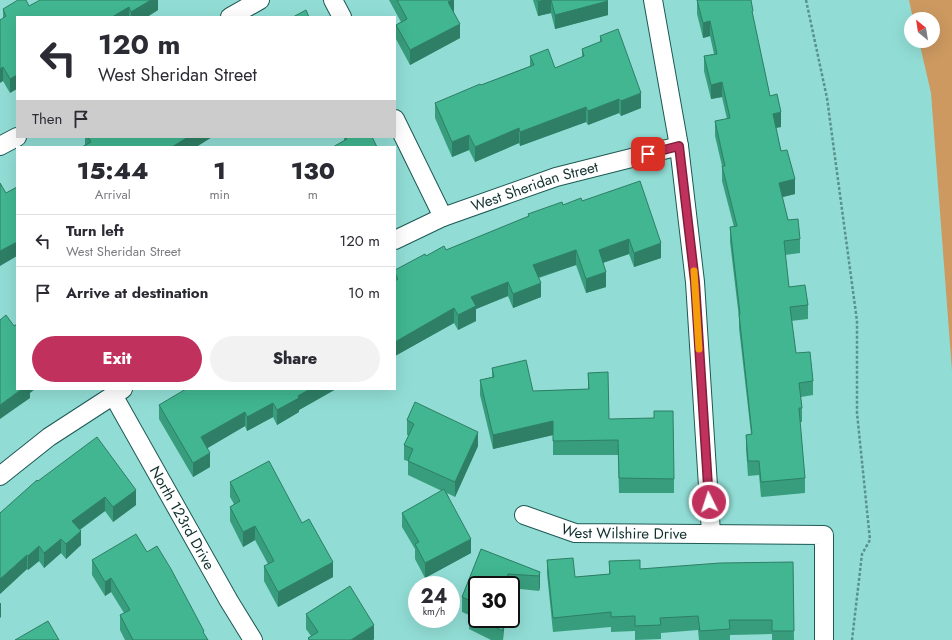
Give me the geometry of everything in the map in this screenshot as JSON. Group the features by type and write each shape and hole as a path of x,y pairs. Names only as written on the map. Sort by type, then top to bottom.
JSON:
{"street":[{"path":"232,16 260,0"},
{"path":"333,0 341,16"},
{"path":"653,0 679,146 695,282 712,533"},
{"path":"396,121 443,217"},
{"path":"0,146 16,138"},
{"name":"West Sheridan Street","path":"396,240 443,217 556,177 679,146"},
{"path":"0,476 49,438 118,392"},
{"name":"North 123rd Drive","path":"118,392 229,602 253,640"},
{"name":"West Wilshire Drive","path":"524,515 575,533 824,534 824,640"}],"path":[{"path":"806,0 827,98 857,321 857,413 870,540 862,554 852,640"}],"shaded area":[{"path":"909,0 952,0 952,371 931,93 921,48 940,48 940,12 912,12"}],"building":[{"path":"18,0 26,0 29,6 40,0 151,0 131,12 129,7 114,16 16,16 16,76 10,79 3,67 0,69 0,20 6,16 3,9"},
{"path":"397,0 453,0 448,2 460,24 410,50 396,25 407,19"},
{"path":"551,0 607,0 608,1 555,15"},
{"path":"697,0 751,0 770,96 777,94 781,112 773,114 781,151 787,150 795,179 779,183 788,220 798,219 800,239 784,241 789,287 805,285 808,305 790,307 796,353 810,352 813,381 799,383 802,408 799,408 805,478 761,482 759,461 748,461 746,435 752,434 730,227 737,226 722,166 725,166 715,121 730,118 722,82 711,85 704,56 717,54 710,21 703,23"},
{"path":"306,10 309,16 295,16"},
{"path":"618,29 641,93 621,101 619,99 588,111 586,107 520,132 519,128 475,147 469,135 452,142 435,103 480,84 481,85 534,65 530,56 548,49 555,68 584,56 582,49 602,41 600,36"},
{"path":"89,138 186,138 174,146 84,146 91,142"},
{"path":"372,138 376,146 335,146 347,139"},
{"path":"640,181 661,243 634,253 629,239 599,250 606,272 586,279 576,250 533,265 541,283 513,294 508,282 471,297 476,306 458,315 454,308 396,341 396,280 398,279 396,269 444,246 446,250 529,216 528,214 562,202 563,205 581,198 582,201"},
{"path":"0,183 6,193 16,188 16,243 0,251"},
{"path":"6,315 14,326 16,325 16,390 21,390 0,405 0,320"},
{"path":"526,360 533,391 589,389 588,373 608,372 609,419 654,418 654,411 673,411 674,479 619,478 618,440 553,441 553,421 493,435 480,380 494,377 492,368"},
{"path":"184,390 308,390 298,396 299,398 277,410 273,403 247,417 245,412 201,437 210,453 193,463 159,405"},
{"path":"415,402 478,432 455,482 408,461 413,449 404,445 414,424 407,420"},
{"path":"97,437 136,490 113,507 105,497 72,521 81,531 66,544 61,539 44,553 39,546 0,579 0,513 37,480 38,481"},
{"path":"269,461 302,523 309,519 333,562 278,592 264,566 274,561 255,526 243,532 230,507 240,501 230,482"},
{"path":"444,489 471,539 425,563 415,544 419,542 402,513"},
{"path":"136,534 147,552 157,546 171,569 208,640 133,640 120,615 130,610 111,578 105,582 92,560"},
{"path":"481,549 540,572 539,576 508,574 508,576 470,576"},
{"path":"573,558 575,577 610,574 609,561 640,560 640,569 720,563 793,562 794,631 772,631 772,620 729,620 730,629 700,631 698,616 660,618 661,625 635,626 635,616 611,617 611,612 553,618 547,560"},
{"path":"468,582 468,600 462,597"},
{"path":"350,586 374,625 351,640 310,640 308,638 318,632 306,614"},
{"path":"48,621 59,640 15,640"}],"slow traffic":[{"path":"694,271 699,349"}],"route":[{"path":"648,154 679,146 695,282 709,502"}]}
